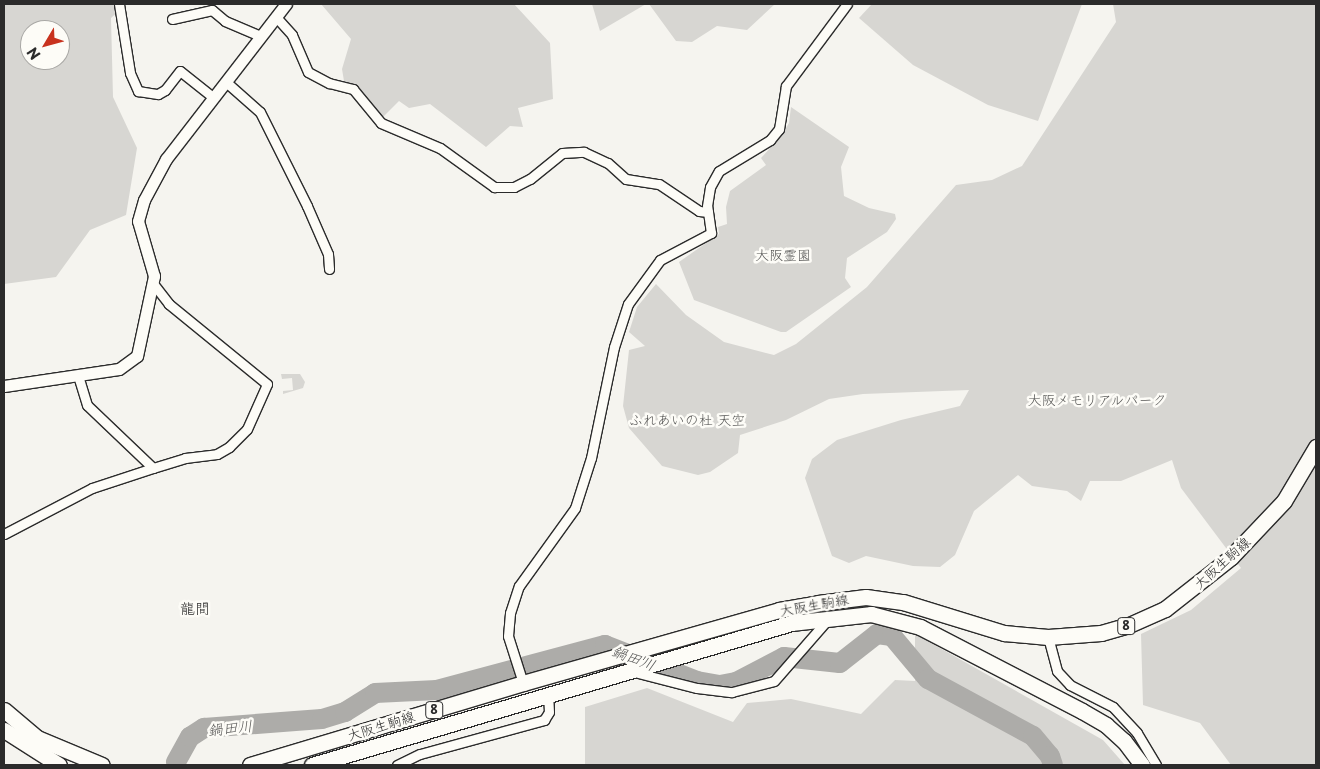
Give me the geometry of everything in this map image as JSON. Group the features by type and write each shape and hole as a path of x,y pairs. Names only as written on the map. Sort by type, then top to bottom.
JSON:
{"main road":[{"name":"大阪生駒線","path":"250,765 522,679 619,657 779,610 866,597 903,602 1004,633 1048,637 1101,633 1129,625 1165,608 1198,585 1231,557 1284,501 1316,447"},
{"name":"大阪生駒線","path":"312,765 791,623 830,617 871,614 920,627 1106,725 1124,741 1142,765"},
{"path":"4,710 37,738 102,765"},
{"path":"4,730 59,765"}],"street":[{"path":"119,4 130,73 138,91 158,94 180,71 214,98"},
{"path":"4,386 119,369 137,356 154,285 154,276 138,221 142,207 166,158 286,4"},
{"path":"522,679 508,636 510,613 519,586 576,508 591,458 614,347 628,304 660,260 711,233 708,212 710,187 719,171 770,140 779,129 786,86 847,4"},
{"path":"172,19 212,10 225,21 261,36"},
{"path":"276,17 292,35 308,72 329,83 353,89 381,123 440,148 494,187 514,187 530,179 562,153 584,152 608,163 626,179 664,186 699,211 708,212"},
{"path":"226,82 260,112 307,206 328,254 329,269"},
{"path":"4,534 92,488 185,458 217,454 229,447 247,428 266,384 169,304 154,285"},
{"path":"78,375 88,405 153,468"},
{"path":"636,669 697,688 732,692 774,681 830,617"},
{"path":"1048,637 1057,671 1070,685 1113,708 1137,733 1156,765"},
{"path":"397,765 420,754 544,720 549,712 548,694"}],"green space":[{"path":"4,4 126,4 111,18 113,97 137,148 126,215 90,230 56,277 4,284"},
{"path":"321,4 514,4 550,43 553,99 518,108 523,127 510,126 486,147 430,104 409,108 399,101 381,119 353,84 344,81 342,69 351,39"},
{"path":"592,4 646,4 600,31"},
{"path":"649,4 775,4 747,30 717,26 692,42 676,41"},
{"path":"872,4 1082,4 1038,121 988,105 913,65 859,18"},
{"path":"1113,4 1316,4 1316,765 1231,765 1200,723 1143,705 1141,634 1191,610 1241,568 1181,488 1172,460 1121,481 1090,481 1081,501 1067,491 1032,486 1018,475 974,511 955,555 940,567 913,566 866,556 849,563 832,556 805,478 812,459 837,440 901,420 960,406 969,390 863,394 829,399 786,420 740,435 738,453 710,472 698,475 662,466 629,428 623,406 629,350 645,346 629,332 637,307 656,284 686,315 724,342 774,355 796,344 867,287 956,185 992,180 1022,166 1116,22"},
{"name":"大阪霊園","path":"791,107 849,147 841,167 844,196 869,208 895,214 896,219 887,232 847,258 845,278 851,287 786,332 781,332 694,300 679,262 719,234 718,227 727,224 726,207 730,191 766,165 761,158 782,135 789,123"},
{"path":"281,374 300,374 305,382 303,388 283,394 283,391 293,390 292,378 282,379"},
{"path":"915,634 1103,740 1125,765 585,765 585,707 647,688 733,722 747,703 791,699 861,714 895,680 915,681"}],"waterway":[{"name":"鍋田川","path":"176,762 190,737 204,728 322,719 345,712 375,693 437,690 605,645 697,681 720,685 736,682 784,657 840,663 877,634 892,636 928,679 1033,736 1050,756 1053,765"}],"district":[{"name":"龍間","path":"195,608"}],"park label":[{"name":"大阪メモリアルパーク","path":"1097,400"},
{"name":"ふれあいの杜 天空","path":"687,420"}]}
